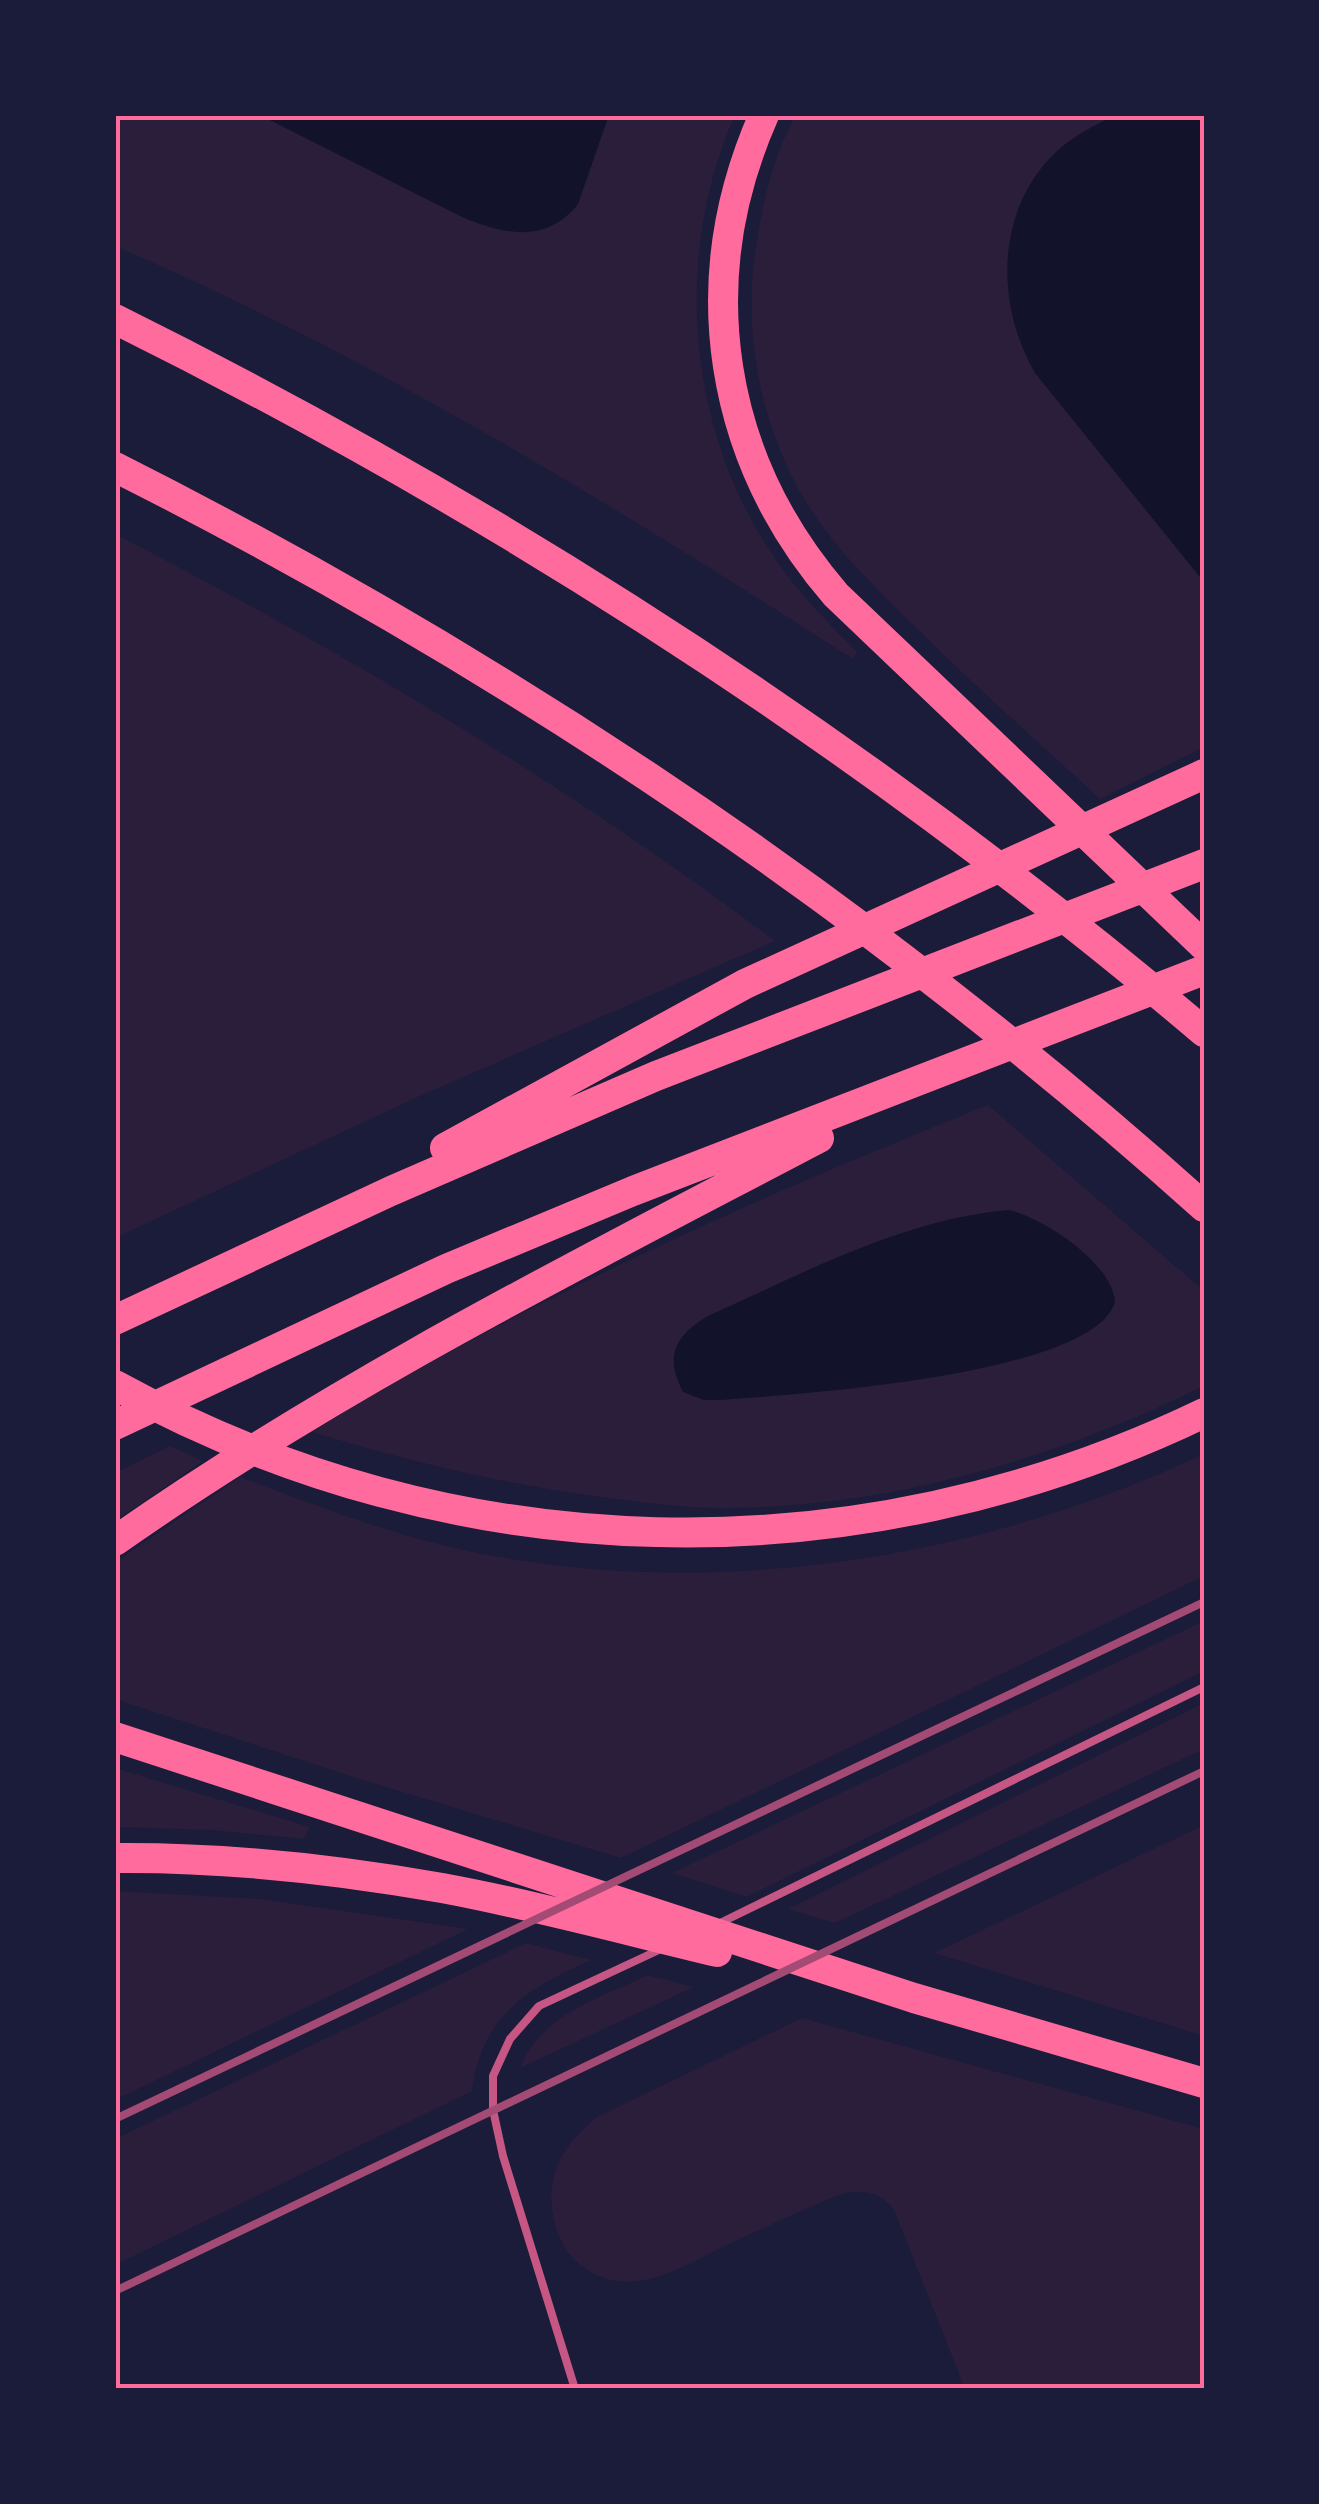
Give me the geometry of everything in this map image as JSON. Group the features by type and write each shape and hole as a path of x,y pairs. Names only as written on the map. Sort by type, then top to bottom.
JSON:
{"highway":[{"path":"764,115 737,190 722,294 727,364 754,465 792,537 836,595 1204,946"},
{"path":"115,320 348,440 516,538 732,674 900,792 1066,919 1204,1032"},
{"path":"115,467 243,532 443,647 573,727 752,848 1026,1055 1204,1207"},
{"path":"217,1272 745,984 1204,774"},
{"path":"115,1320 374,1199 656,1076 1204,864"},
{"path":"115,1425 446,1269 633,1191 1204,970"},
{"path":"115,1542 271,1436 370,1377 486,1312 937,1076"},
{"path":"115,1386 230,1442 367,1488 482,1516 577,1528 706,1534 811,1528 920,1510 1019,1486 1116,1452 1204,1413"},
{"path":"115,1737 914,1998 1204,2083"},
{"path":"115,1858 272,1864 444,1888 914,1998"}],"lane":[{"path":"576,2389 515,2203 492,2110 497,2064 529,2014 564,1992 773,1899 1204,1687"}],"shaded area":[{"path":"115,115 735,115 715,169 703,225 697,282 698,339 707,396 722,452 743,504 791,580 857,652 853,659 492,437 307,336 115,246"},
{"path":"260,115 609,115 578,204 552,226 522,232 460,216"},
{"path":"796,115 1204,115 1204,747 1100,799 878,590 816,518 791,474 767,414 754,350 752,317 755,253 765,200 780,148"},
{"path":"1116,115 1204,115 1204,582 1035,373 1013,317 1008,258 1022,200 1057,151"},
{"path":"115,534 286,625 454,723 617,828 775,941 420,1096 115,1238"},
{"path":"988,1105 1204,1291 1204,1386 1030,1457 908,1489 784,1506 691,1507 564,1492 383,1453 312,1432 475,1338 642,1254"},
{"path":"1009,1210 1057,1233 1103,1273 1115,1302 1095,1327 1054,1348 936,1377 719,1400 704,1400 683,1392 674,1367 676,1347 688,1331 708,1316 892,1236 970,1215"},
{"path":"170,1446 203,1461 115,1521 115,1473"},
{"path":"1204,1454 1204,1576 621,1858 356,1778 115,1699 115,1562 240,1477 387,1530 478,1553 570,1567 663,1572 756,1570 849,1560 941,1544 1031,1520 1119,1490"},
{"path":"1204,1621 1204,1671 747,1897 672,1873"},
{"path":"1204,1703 1204,1749 835,1923 788,1909"},
{"path":"115,1768 310,1827 304,1839 210,1830 115,1827"},
{"path":"1204,1825 1204,2036 934,1953"},
{"path":"115,1891 261,1899 468,1929 115,2100"},
{"path":"526,1943 591,1960 546,1982 511,2008 486,2043 472,2091 115,2265 115,2139"},
{"path":"648,1975 694,1987 520,2068 530,2049 557,2021"},
{"path":"802,2018 1204,2129 1204,2389 965,2389 894,2210 870,2193 841,2194 650,2279 631,2282 598,2276 572,2257 556,2227 551,2195 556,2168 577,2135 597,2117"}],"railway":[{"path":"115,2119 1204,1602"},
{"path":"115,2291 1204,1771"}]}
